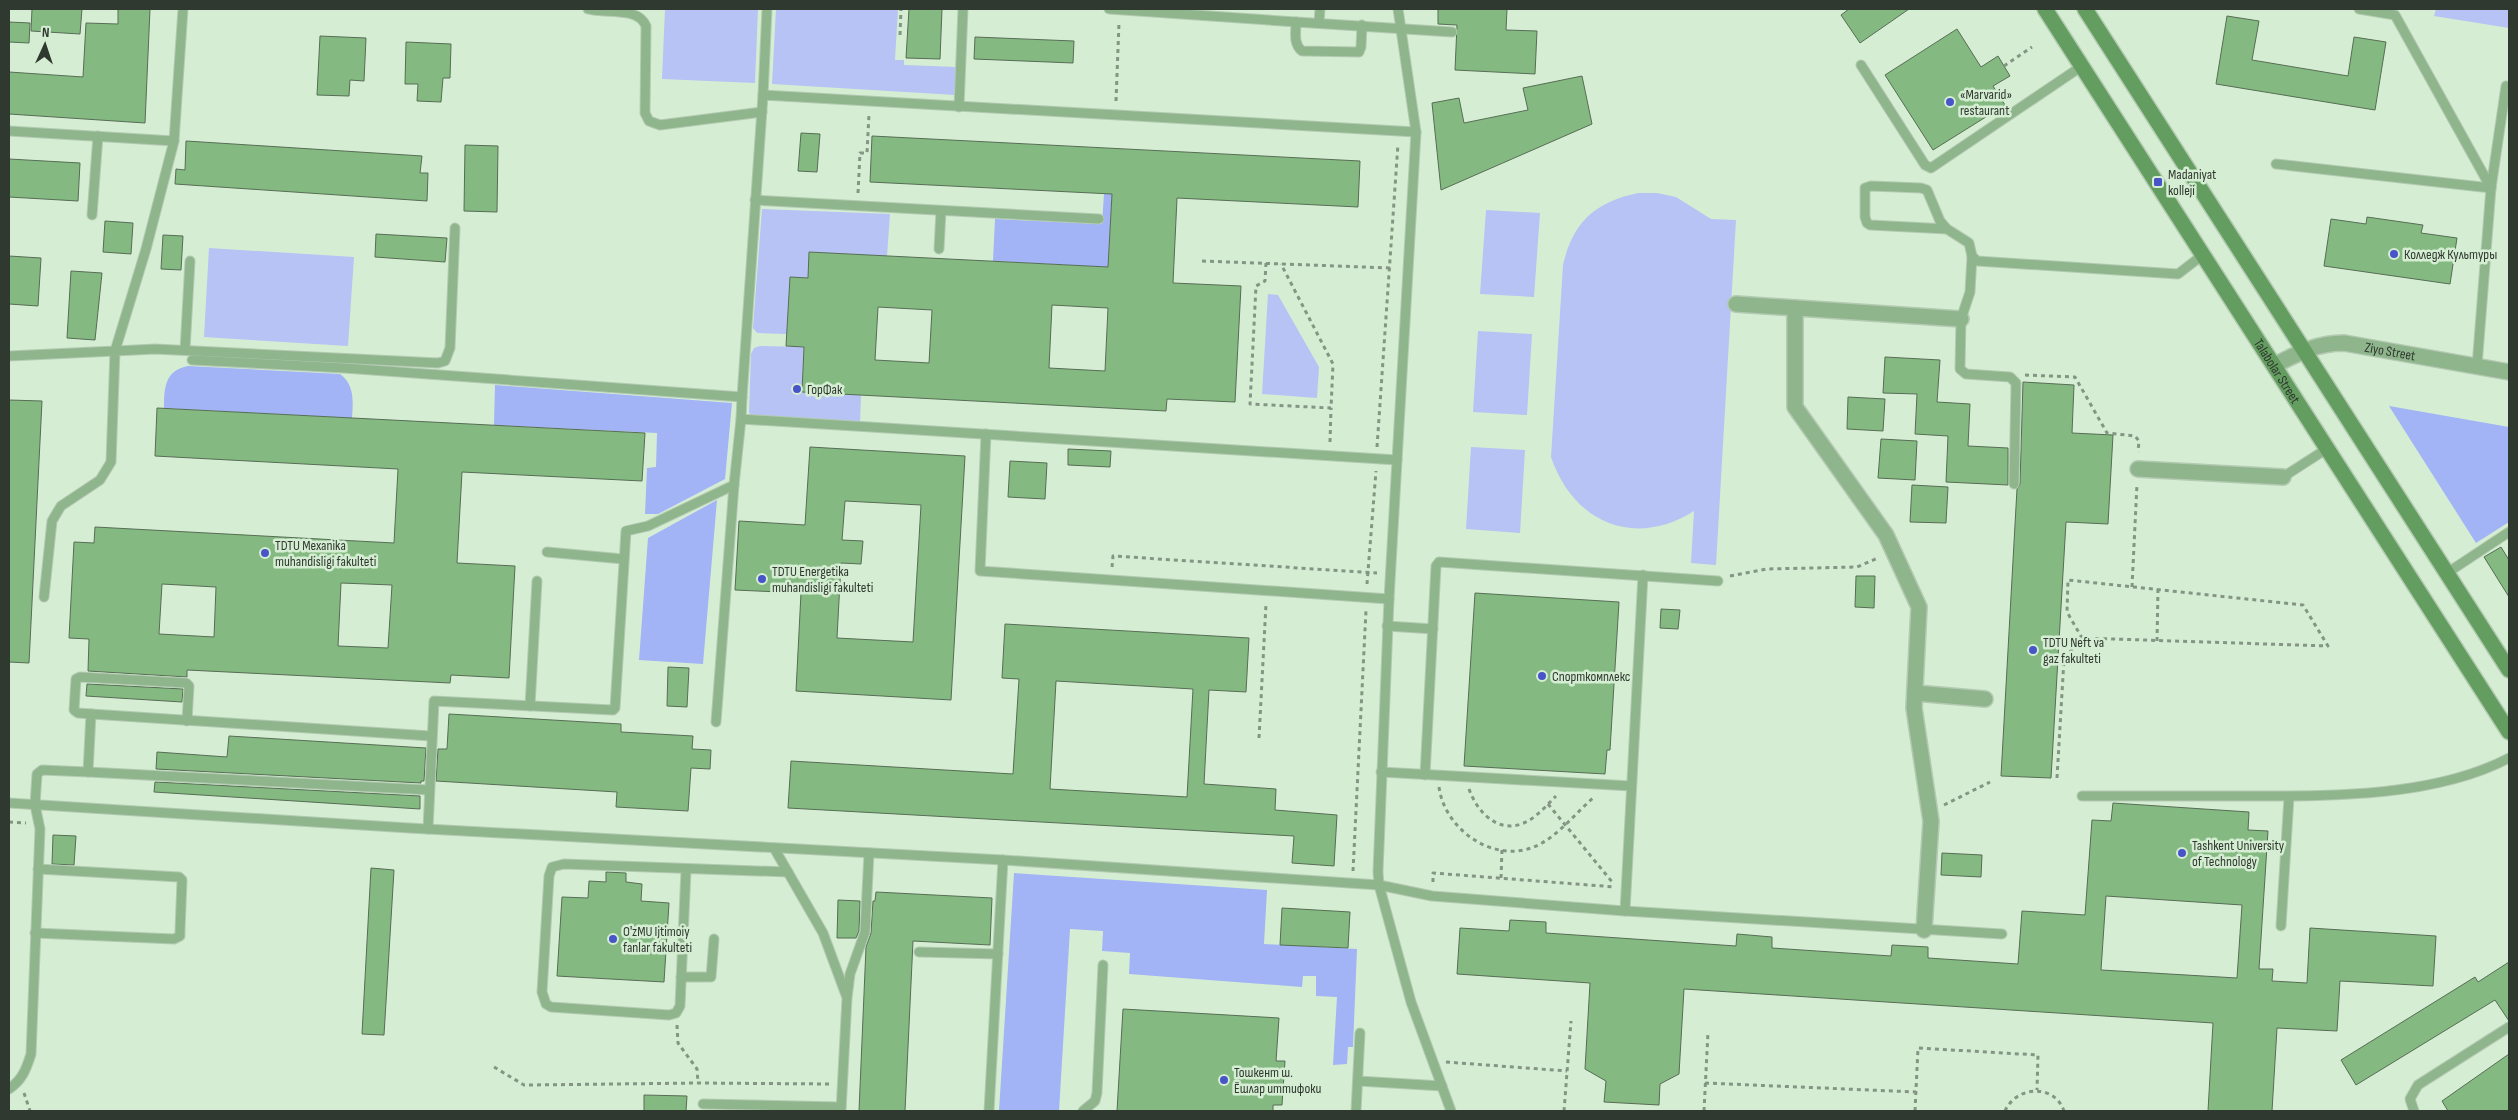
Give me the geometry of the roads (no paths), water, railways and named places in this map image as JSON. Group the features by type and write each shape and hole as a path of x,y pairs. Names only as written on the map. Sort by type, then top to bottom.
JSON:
{"main road":[{"name":"Talabolar Street","path":"2045,9 2509,732"},
{"path":"2085,9 2509,670"}],"street":[{"path":"1736,304 1962,319"},
{"path":"1795,308 1795,407 1894,550 1919,607 1915,717 1930,812 1924,930"},
{"name":"Ziyo Street","path":"2275,365 2304,350 2325,343 2344,342 2509,372"},
{"path":"2138,469 2283,477"},
{"path":"1915,693 1985,699"}],"lane":[{"path":"44,597 52,521 61,506 100,480 111,462 115,350 146,249 174,141 183,9"},
{"path":"588,9 631,11 646,26 645,113 649,122 660,125 762,112"},
{"path":"716,722 734,485 741,419 762,112 767,9"},
{"path":"959,107 963,9"},
{"path":"1109,9 1401,27 1452,32"},
{"path":"1319,23 1320,9"},
{"path":"1398,9 1416,132 1398,460 1388,599 1378,872 1379,885 1411,1002 1451,1111"},
{"path":"2359,9 2395,15 2491,188"},
{"path":"1296,22 1297,47 1302,51 1358,52 1361,46 1362,25"},
{"path":"1861,65 1925,165 1931,168 2082,66"},
{"path":"2477,366 2491,188 2506,86"},
{"path":"763,95 1416,132"},
{"path":"9,131 174,141"},
{"path":"92,216 98,136"},
{"path":"2276,164 2491,188"},
{"path":"1947,229 1870,225 1864,217 1865,188 1871,186 1924,189 1929,193 1940,221 1947,229 1969,243 1972,256 1970,292 1962,319 1962,372 2013,379 2016,388 2014,484"},
{"path":"755,200 1098,220"},
{"path":"939,249 941,210"},
{"path":"9,356 115,350 185,350 438,363 446,361 450,348 455,228"},
{"path":"1972,256 1978,260 2178,274 2204,254"},
{"path":"185,350 190,261"},
{"path":"192,360 344,368 742,397"},
{"path":"741,419 1398,460"},
{"path":"986,434 980,571 1388,599"},
{"path":"2283,477 2328,448"},
{"path":"428,828 434,701 609,711 615,708 625,535 629,529 648,526 734,485"},
{"path":"2447,573 2509,532"},
{"path":"547,552 623,559"},
{"path":"1425,775 1436,566 1441,561 1718,581"},
{"path":"1625,911 1643,575"},
{"path":"530,706 537,581"},
{"path":"1387,626 1433,629"},
{"path":"187,721 189,686 186,683 77,677 74,710 78,713 187,721 431,736"},
{"path":"88,772 91,714"},
{"path":"2082,796 2288,797 2353,795 2434,784 2479,773 2509,758"},
{"path":"13,1087 25,1073 31,1054 40,828 34,805 37,774 40,770 429,790"},
{"path":"1381,772 1631,786"},
{"path":"2281,926 2288,797"},
{"path":"9,803 1003,860 1379,885 1432,896 1625,911 2002,934"},
{"path":"774,848 829,945 847,998"},
{"path":"702,1104 841,1109 847,998 850,974 865,932 869,853"},
{"path":"990,1111 1003,860"},
{"path":"686,870 680,1006 676,1013 668,1015 649,1014 551,1007 546,1004 542,992 549,876 552,867 564,864 686,870 788,872"},
{"path":"35,933 174,939 180,936 182,880 180,877 38,869"},
{"path":"681,977 710,977 714,939"},
{"path":"919,952 998,954"},
{"path":"1083,1111 1095,1101 1097,1092 1103,965"},
{"path":"2414,1111 2410,1099 2418,1085 2509,1028"},
{"path":"1356,1111 1360,1032"},
{"path":"1358,1081 1442,1086"}],"place":[{"name":"«Marvarid» restaurant","path":"1950,102"},
{"name":"Madaniyat kolleji","path":"2158,182"},
{"name":"Колледж Культуры","path":"2394,254"},
{"name":"ГорФак","path":"797,389"},
{"name":"TDTU Mexanika muhandisligi fakulteti","path":"265,553"},
{"name":"TDTU Energetika muhandisligi fakulteti","path":"762,579"},
{"name":"TDTU Neft va gaz fakulteti","path":"2033,650"},
{"name":"Спорткомплекс","path":"1542,676"},
{"name":"Tashkent University of Technology","path":"2182,853"},
{"name":"O'zMU Ijtimoiy fanlar fakulteti","path":"613,939"},
{"name":"Тошкент ш. Ёшлар иттифоки","path":"1224,1080"}]}
